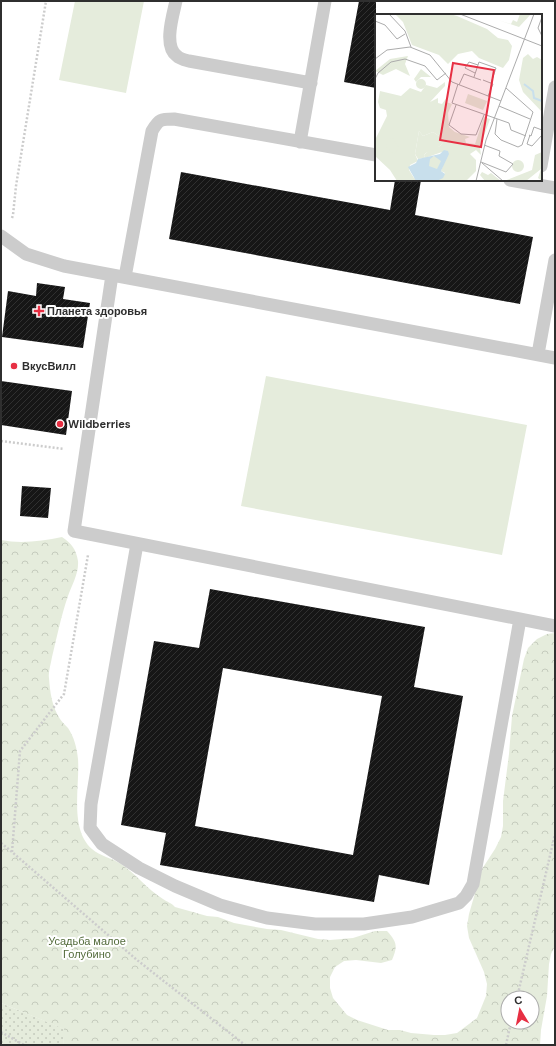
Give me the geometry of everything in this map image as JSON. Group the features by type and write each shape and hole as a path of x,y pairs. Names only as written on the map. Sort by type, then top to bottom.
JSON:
{"lane":[{"path":"176,1 169,37 171,50 177,57 189,61 311,83"},
{"path":"300,142 325,1"},
{"path":"542,160 555,87"},
{"path":"375,156 174,119 164,119 157,122 152,131 119,276 86,452 74,531 555,626"},
{"path":"524,181 538,182 555,188"},
{"path":"2,236 26,254 64,266 555,358"},
{"path":"538,354 555,260"},
{"path":"137,544 91,804 90,828 102,844 139,868 175,886 220,905 267,918 315,924 364,924 412,917 459,903 466,896 473,884 520,619"}],"path":[{"path":"2,236 13,215 16,186 46,1"},
{"path":"1,441 86,452"},
{"path":"12,852 20,751 64,694 91,535"},
{"path":"519,990 555,834"},
{"path":"1,843 137,960 245,1045"},
{"path":"506,1045 509,1030"},
{"path":"1,1032 24,1045"}],"green space":[{"path":"75,1 144,1 126,93 59,80"},
{"path":"266,376 527,425 502,555 241,506"},
{"name":"Усадьба малое Голубино","path":"62,537 75,550 78,561 76,574 61,619 49,676 55,710 70,731 76,747 78,759 78,819 80,830 85,840 92,849 121,864 157,895 175,907 207,916 218,917 234,923 281,930 318,939 330,940 353,938 375,931 387,931 396,944 392,960 381,963 356,960 344,961 335,967 330,977 330,988 333,998 347,1015 357,1020 388,1030 445,1035 457,1033 477,1018 486,996 487,984 484,972 469,938 467,926 469,914 482,869 501,837 503,826 503,801 512,716 524,659 528,648 537,639 547,634 555,633 555,946 551,954 549,964 547,996 540,1045 63,1045 64,1029 1,1003 1,540 24,542"},
{"path":"1,1003 65,1029 63,1045 1,1045"}],"building":[{"path":"359,1 376,1 375,88 344,82"},
{"path":"181,172 390,210 395,181 421,181 415,215 533,237 520,304 169,239"},
{"path":"37,283 65,287 63,299 90,303 83,348 2,337 8,291 36,296"},
{"path":"1,381 72,391 66,435 1,425"},
{"path":"22,486 51,488 48,518 20,516"},
{"path":"210,589 425,627 414,687 463,696 429,885 379,875 374,902 160,865 166,833 121,825 154,641 199,648","holes":["223,668 382,696 353,855 195,826"]}],"place":[{"name":"Планета здоровья","path":"39,311"},
{"name":"ВкусВилл","path":"14,366"},
{"name":"Wildberries","path":"60,424"}]}
